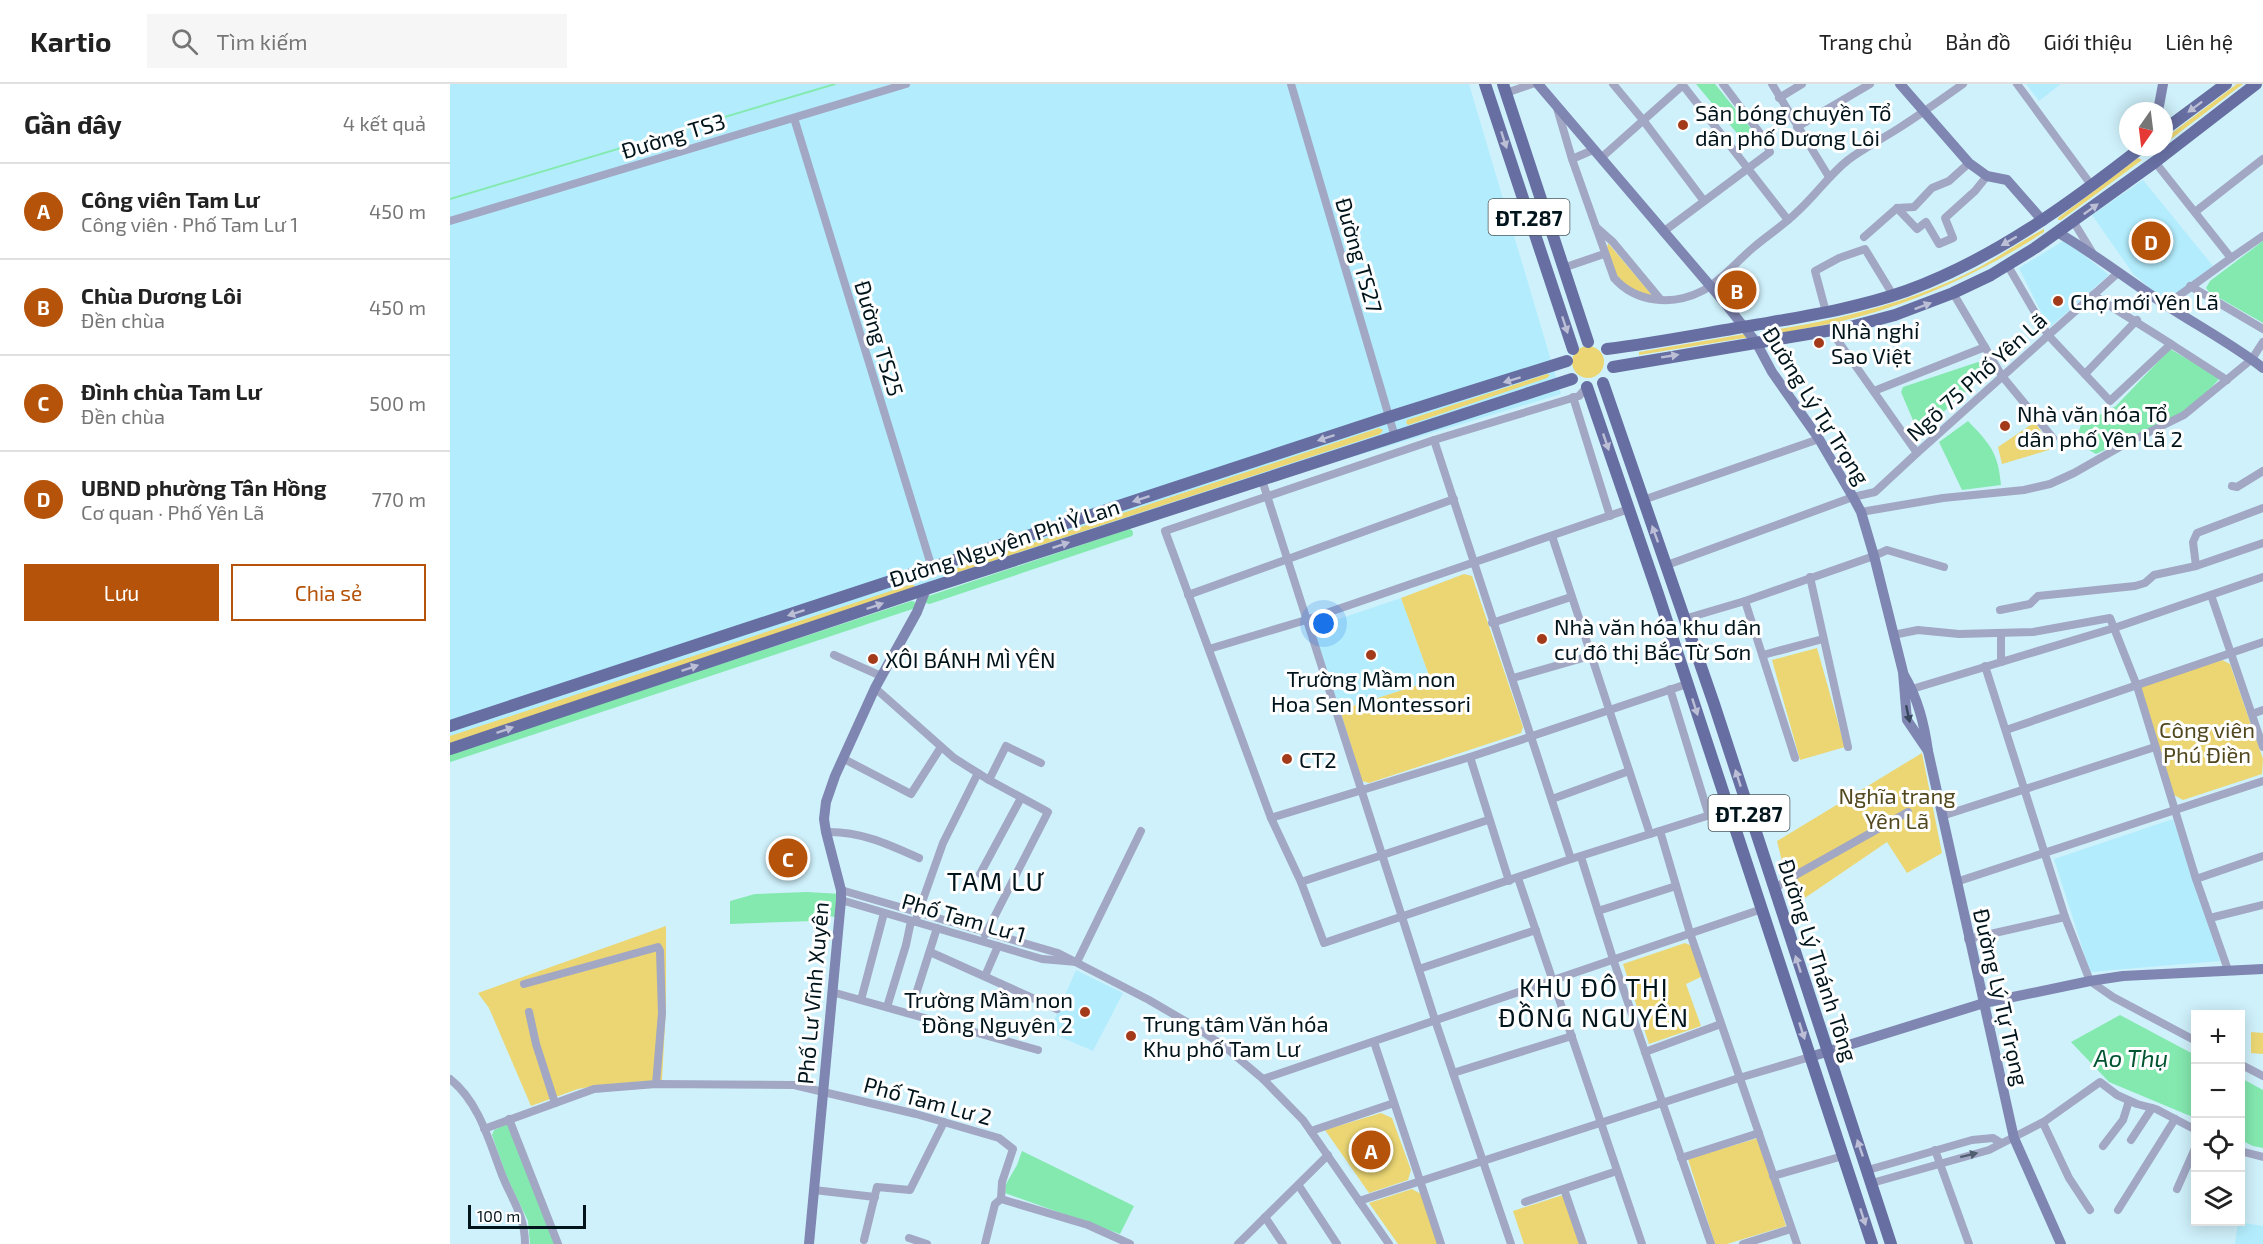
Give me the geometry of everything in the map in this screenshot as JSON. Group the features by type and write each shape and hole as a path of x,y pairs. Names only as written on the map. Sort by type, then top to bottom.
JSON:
{"main road":[{"name":"ĐT.287","path":"1485,84 1573,349"},
{"name":"Đường Lý Tự Trọng","path":"1538,84 1756,342 1772,372 1819,439 1853,497 1861,512 1874,556 1903,672 1907,720 1928,751"},
{"path":"1900,84 1969,163 1987,176 2007,180 2043,221 2057,232 2093,253 2166,305 2263,368"},
{"path":"2160,102 2163,84"},
{"path":"2173,123 2226,84"},
{"path":"1613,367 1831,331 1895,315 1953,293 2008,266 2155,162 2256,84"},
{"name":"ĐT.287","path":"1505,88 1588,342"},
{"path":"1607,349 1826,312 1893,295 1979,258 2043,221 2130,156"},
{"path":"2155,156 2155,162"},
{"path":"1588,342 1599,343 1607,349 1612,358 1613,367 1610,375 1603,383 1595,387 1587,387 1572,379 1568,371 1567,361 1573,349 1579,344 1588,342"},
{"name":"Đường Nguyên Phi Ỷ Lan","path":"450,726 1389,417 1567,361"},
{"name":"Đường Nguyên Phi Ỷ Lan","path":"450,749 926,589 1572,379"},
{"name":"Đường Lý Thánh Tông","path":"1603,383 1667,565 1891,1244"},
{"name":"Đường Lý Thánh Tông","path":"1587,387 1660,600 1872,1244"},
{"path":"926,589 932,568"},
{"name":"Phố Lư Vĩnh Xuyên","path":"809,1244 841,895 826,832 824,819 826,802 875,688 917,612 926,589"},
{"path":"1660,600 1676,594"},
{"name":"Đường Lý Tự Trọng","path":"1903,672 1923,719 1968,939 2014,1138 2061,1244"},
{"path":"1810,1057 1984,1003 2090,981 2123,976 2263,969"}],"street":[{"name":"Đường TS3","path":"450,221 906,84"},
{"name":"Đường TS27","path":"1291,84 1395,437"},
{"path":"1505,88 1532,84"},
{"path":"1612,84 1643,120 1704,201"},
{"path":"1572,159 1597,154 1643,120 1683,84 1788,220"},
{"path":"1663,232 1770,152 1769,147 1723,84"},
{"path":"1772,84 1829,177"},
{"path":"1779,98 1803,84"},
{"path":"1797,127 1870,84"},
{"path":"1557,108 1572,159 1614,278 1627,291 1641,297 1661,300 1694,294 1710,286 1788,220 1849,159 1924,112 1963,84"},
{"path":"2017,84 2092,186"},
{"name":"Đường TS25","path":"794,118 932,568"},
{"path":"2195,212 2263,159"},
{"path":"2155,162 2231,258"},
{"path":"1864,237 1897,208 1914,207 1932,188 1949,181 1969,163"},
{"path":"1897,208 1917,229 1926,222 1939,244 1953,238 1945,218 1975,191 1987,176"},
{"path":"2073,221 2093,253"},
{"path":"1595,226 1613,243 1661,300"},
{"path":"2166,305 2263,236"},
{"path":"1826,312 1815,271 1839,258 1865,249 1893,295"},
{"path":"1563,268 1604,254"},
{"path":"2008,266 2048,335 2110,401 2172,344"},
{"name":"Ngõ 75 Phố Yên Lã","path":"1667,565 1853,497 1875,492 2119,272"},
{"path":"2190,286 2263,329"},
{"path":"1953,293 2002,376 2053,438"},
{"path":"2093,295 2137,320 2227,380"},
{"path":"2085,374 2137,320"},
{"path":"1831,331 1917,453"},
{"path":"1861,512 1943,498 2024,490 2050,484 2184,415 2252,359 2263,342"},
{"path":"1874,391 1984,347"},
{"path":"1587,387 1579,396 1434,440 1165,531 1272,818 1301,882 1324,943 1571,859 1729,809"},
{"path":"1573,397 1610,516"},
{"path":"1643,500 1819,439"},
{"path":"1434,440 1571,859"},
{"path":"2232,486 2237,487 2263,471"},
{"path":"1262,480 1435,1020 1511,1244"},
{"path":"1188,595 1454,499"},
{"path":"2196,566 2193,542 2197,532 2263,508"},
{"path":"1209,649 1306,620 1629,509"},
{"path":"1552,536 1650,834"},
{"path":"2000,610 2030,604 2038,596 2145,583 2154,575 2196,566 2263,543"},
{"path":"1684,619 1745,601 1887,550 1944,567"},
{"path":"1810,577 1822,639 1848,747"},
{"path":"1912,689 2114,628 2263,577"},
{"path":"2211,595 2263,747"},
{"path":"1492,623 1571,597"},
{"path":"1745,601 1795,758"},
{"path":"1893,635 1918,630 2001,634 2033,632 2107,617 2112,620 2137,686 2196,879 2228,970"},
{"path":"2001,634 2001,662"},
{"path":"1763,656 1822,639"},
{"path":"2006,730 2263,642"},
{"path":"834,655 881,676"},
{"path":"1513,678 1590,656"},
{"path":"1985,666 2065,917 2090,981 2113,997 2191,1038"},
{"path":"1272,818 1360,789 1470,757 1687,684"},
{"path":"875,688 941,747 989,780 1048,813 986,931 983,942"},
{"path":"1670,689 1709,816"},
{"path":"2252,714 2263,711"},
{"path":"989,780 1006,746 1041,763"},
{"path":"844,759 911,794 941,747"},
{"path":"1942,816 2155,747"},
{"path":"1470,757 1509,881"},
{"path":"1552,799 1629,771"},
{"path":"886,1007 913,921 919,911 943,843 978,773"},
{"path":"1956,882 2263,780"},
{"path":"980,874 1021,798"},
{"path":"1774,890 1785,880 1908,812"},
{"path":"1301,882 1488,820"},
{"path":"826,832 847,831 877,840 919,858"},
{"path":"1077,962 1141,831"},
{"path":"1660,831 1690,933 1797,1244"},
{"path":"2196,879 2263,856"},
{"path":"1581,857 1644,1052 1711,1244"},
{"path":"1518,878 1642,1244"},
{"path":"1598,911 1676,886"},
{"name":"Phố Tam Lư 1","path":"841,895 919,911 1058,952 1197,1028 1225,1047 1263,1079 1303,1120 1389,1244"},
{"name":"Phố Tam Lư 1","path":"841,895 884,913 1042,959 1077,962"},
{"path":"2210,918 2263,905"},
{"path":"1263,1079 1762,909"},
{"path":"861,1000 884,913"},
{"path":"1968,939 2065,917"},
{"path":"910,1013 937,928"},
{"path":"1419,969 1536,930"},
{"path":"985,976 998,946"},
{"path":"524,984 658,947 662,1013 656,1084"},
{"path":"930,952 1057,1009"},
{"path":"832,992 1038,1050"},
{"path":"529,1012 555,1102"},
{"path":"1644,1052 1721,1024"},
{"path":"1453,1073 1572,1036"},
{"path":"1374,1042 1441,1244"},
{"path":"1359,1200 1810,1057"},
{"path":"2245,1066 2263,1076"},
{"path":"450,1079 468,1097 484,1129 503,1177 517,1204 523,1222 525,1244"},
{"path":"1872,1183 1989,1150 2043,1123 2100,1082 2129,1101 2152,1108 2191,1127"},
{"name":"Phố Tam Lư 2","path":"484,1129 594,1089 656,1084 794,1085 823,1090 999,1138 1013,1149 1002,1182 1001,1199"},
{"path":"2103,1146 2123,1120 2129,1101"},
{"path":"1311,1131 1394,1103"},
{"path":"2131,1140 2152,1108"},
{"path":"2118,1210 2175,1119"},
{"path":"506,1120 558,1244"},
{"path":"864,1240 877,1187 910,1190 944,1122"},
{"path":"2043,1123 2069,1178 2090,1210"},
{"path":"1681,1158 1758,1133"},
{"path":"1868,1170 1972,1140 1993,1138 2001,1143"},
{"path":"1935,1150 1969,1244"},
{"path":"2245,1152 2263,1157"},
{"path":"1242,1243 1328,1155"},
{"path":"1773,1176 1843,1156"},
{"path":"2177,1189 2191,1157"},
{"path":"1525,1202 1617,1171"},
{"path":"1299,1186 1337,1244"},
{"path":"814,1190 874,1197"},
{"path":"1564,1190 1583,1244"},
{"path":"985,1244 994,1204 1001,1199 1088,1225 1130,1244"},
{"path":"1265,1217 1283,1244"},
{"path":"1743,1244 1791,1229"},
{"path":"909,1238 927,1244"}],"shaded area":[{"path":"450,84 1469,84 1561,394 1133,523 450,757"},
{"path":"2026,84 2061,84 2039,101"},
{"path":"2143,180 2213,266 2166,301 2134,275 2092,215"},
{"name":"Chợ mới Yên Lã","path":"2065,240 2109,275 2049,328 2019,268"},
{"name":"Trường Mầm non Hoa Sen Montessori","path":"1401,598 1431,681 1340,710 1312,628"},
{"path":"2173,819 2220,961 2090,972 2054,859"},
{"name":"Trường Mầm non Đồng Nguyên 2","path":"1076,970 1123,993 1093,1051 1049,1032"},
{"path":"2245,1223 2263,1226 2263,1244 2235,1244 2237,1226 2245,1226"}],"green space":[{"path":"2237,84 2243,84 2173,137 2173,132"},
{"path":"2138,158 2142,160 2058,220 2058,218"},
{"path":"2044,229 2044,232 1990,264 1904,302 1844,320 1784,333 1768,333 1768,331 1875,308 1926,291 1976,269"},
{"path":"1608,243 1651,296 1634,291 1619,278 1609,261"},
{"path":"1745,334 1746,338 1639,355 1639,352"},
{"path":"1588,346 1599,351 1604,362 1599,373 1588,378 1577,373 1572,362 1577,351"},
{"path":"1547,374 1550,375 1547,378 1408,425 1406,423 1407,420"},
{"path":"2035,422 2052,449 2002,464 1998,447"},
{"path":"1379,428 1383,430 1380,434 956,573 957,568"},
{"path":"1464,574 1472,576 1523,727 1521,733 1369,783 1362,781 1340,710 1431,681 1401,598"},
{"path":"912,584 915,586 914,590 450,743 450,736"},
{"path":"1817,648 1845,747 1800,760 1772,660"},
{"name":"Công viên Phú Điền","path":"2222,660 2230,664 2263,759 2262,774 2183,800 2174,795 2140,689 2144,685"},
{"name":"Nghĩa trang Yên Lã","path":"1922,753 1942,853 1907,873 1887,842 1793,906 1777,841"},
{"path":"666,926 666,1007 662,1080 578,1089 531,1106 489,1008 478,993"},
{"path":"1685,943 1692,946 1703,976 1686,984 1701,1026 1649,1044 1623,964"},
{"path":"2251,1032 2263,1033 2263,1054 2251,1053"},
{"path":"1381,1113 1392,1118 1411,1170 1408,1180 1369,1193 1325,1130"},
{"path":"1758,1138 1786,1226 1727,1244 1715,1244 1688,1159"},
{"path":"1412,1189 1421,1194 1438,1244 1398,1244 1369,1203"},
{"path":"1563,1195 1579,1244 1524,1244 1513,1211"}],"water":[{"path":"1696,84 1715,84 1760,142 1750,149"},
{"path":"2263,241 2263,323 2209,292 2206,288 2210,281"},
{"path":"2170,349 2220,378 2192,409 2096,454 2075,442 2081,425 2116,406"},
{"path":"1978,362 1985,368 1981,378 1920,433 1918,432 1901,392 1903,387"},
{"path":"1968,421 1992,449 1998,464 2001,485 1962,490 1939,442"},
{"path":"807,892 841,894 836,917 819,915 814,921 730,924 730,901 755,894"},
{"name":"Ao Thụ","path":"2120,1015 2191,1053 2191,1116 2109,1082 2071,1042"},
{"path":"2245,1080 2263,1090 2263,1148 2245,1142"},
{"path":"507,1124 555,1244 530,1244 528,1221 506,1175 492,1135 494,1130"},
{"path":"1022,1151 1134,1206 1120,1234 1005,1193 1006,1184"}],"waterway":[{"path":"450,199 835,84"},
{"path":"929,600 1129,533"},
{"path":"450,758 912,605"}],"place":[{"name":"Sân bóng chuyền Tổ dân phố Dương Lôi","path":"1683,125"},
{"name":"UBND phường Tân Hồng","path":"2151,241"},
{"name":"Chùa Dương Lôi","path":"1737,290"},
{"name":"Chợ mới Yên Lã","path":"2058,301"},
{"name":"Nhà nghỉ Sao Việt","path":"1819,343"},
{"name":"Nhà văn hóa Tổ dân phố Yên Lã 2","path":"2005,426"},
{"name":"Nhà văn hóa khu dân cư đô thị Bắc Từ Sơn","path":"1542,639"},
{"name":"Trường Mầm non Hoa Sen Montessori","path":"1371,655"},
{"name":"XÔI BÁNH MÌ YÊN","path":"873,659"},
{"name":"CT2","path":"1287,759"},
{"name":"Đình chùa Tam Lư","path":"788,858"},
{"name":"Trường Mầm non Đồng Nguyên 2","path":"1085,1012"},
{"name":"Trung tâm Văn hóa Khu phố Tam Lư","path":"1131,1036"},
{"name":"Công viên Tam Lư","path":"1371,1150"}],"district":[{"name":"TAM LƯ","path":"996,880"},
{"name":"KHU ĐÔ THỊ ĐỒNG NGUYÊN","path":"1594,1001"}]}
